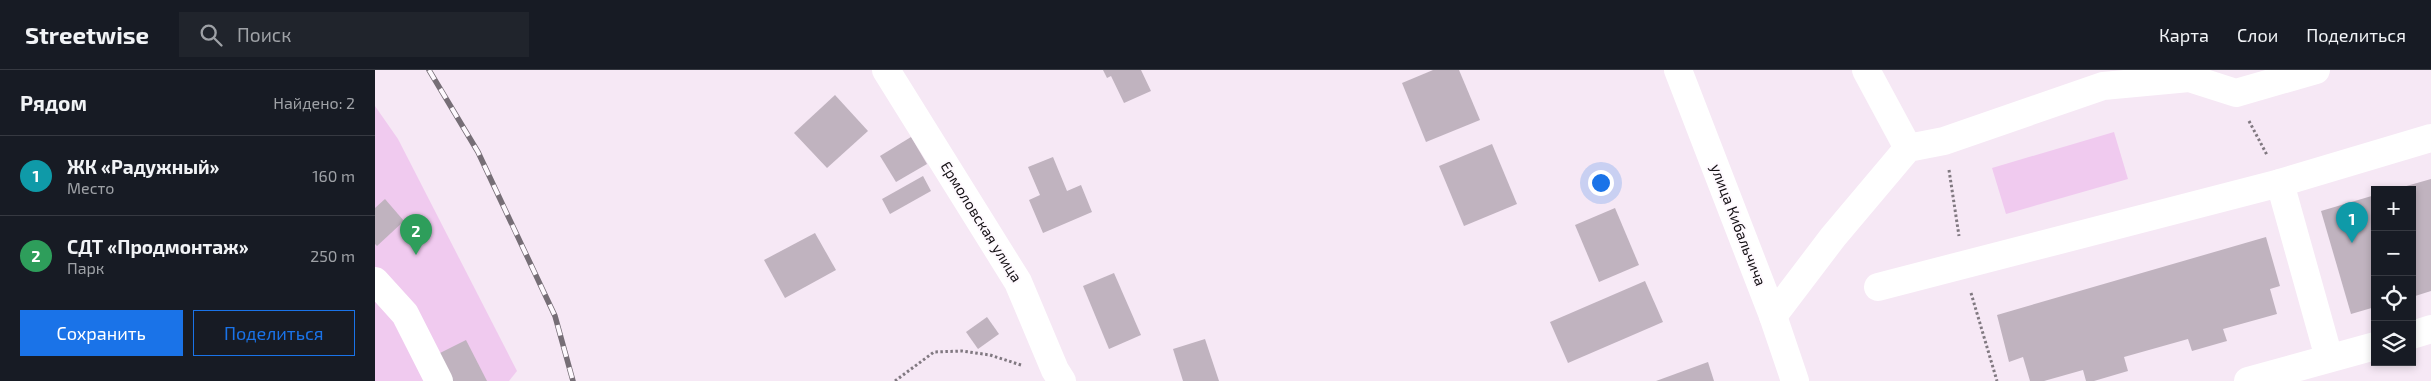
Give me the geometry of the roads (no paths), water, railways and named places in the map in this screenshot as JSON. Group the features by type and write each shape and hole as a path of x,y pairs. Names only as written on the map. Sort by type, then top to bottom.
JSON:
{"street":[{"name":"Ермоловская улица","path":"886,70 1018,282 1058,376"},
{"name":"улица Кибальчича","path":"1678,70 1773,316 1795,381"},
{"path":"1866,70 1908,148"},
{"path":"1773,316 1833,237 1908,148 1944,141 2099,78 2189,78 2236,93 2309,71"},
{"path":"1878,287 2280,183 2431,138"},
{"path":"2280,183 2329,358"},
{"path":"375,281 405,314 439,381"},
{"path":"2416,334 2431,329"},
{"path":"2249,381 2371,347"}],"railway":[{"path":"429,70 478,152 555,316 573,381"}],"place":[{"name":"ЖК «Радужный»","path":"2352,243"},
{"name":"СДТ «Продмонтаж»","path":"416,255"}]}
